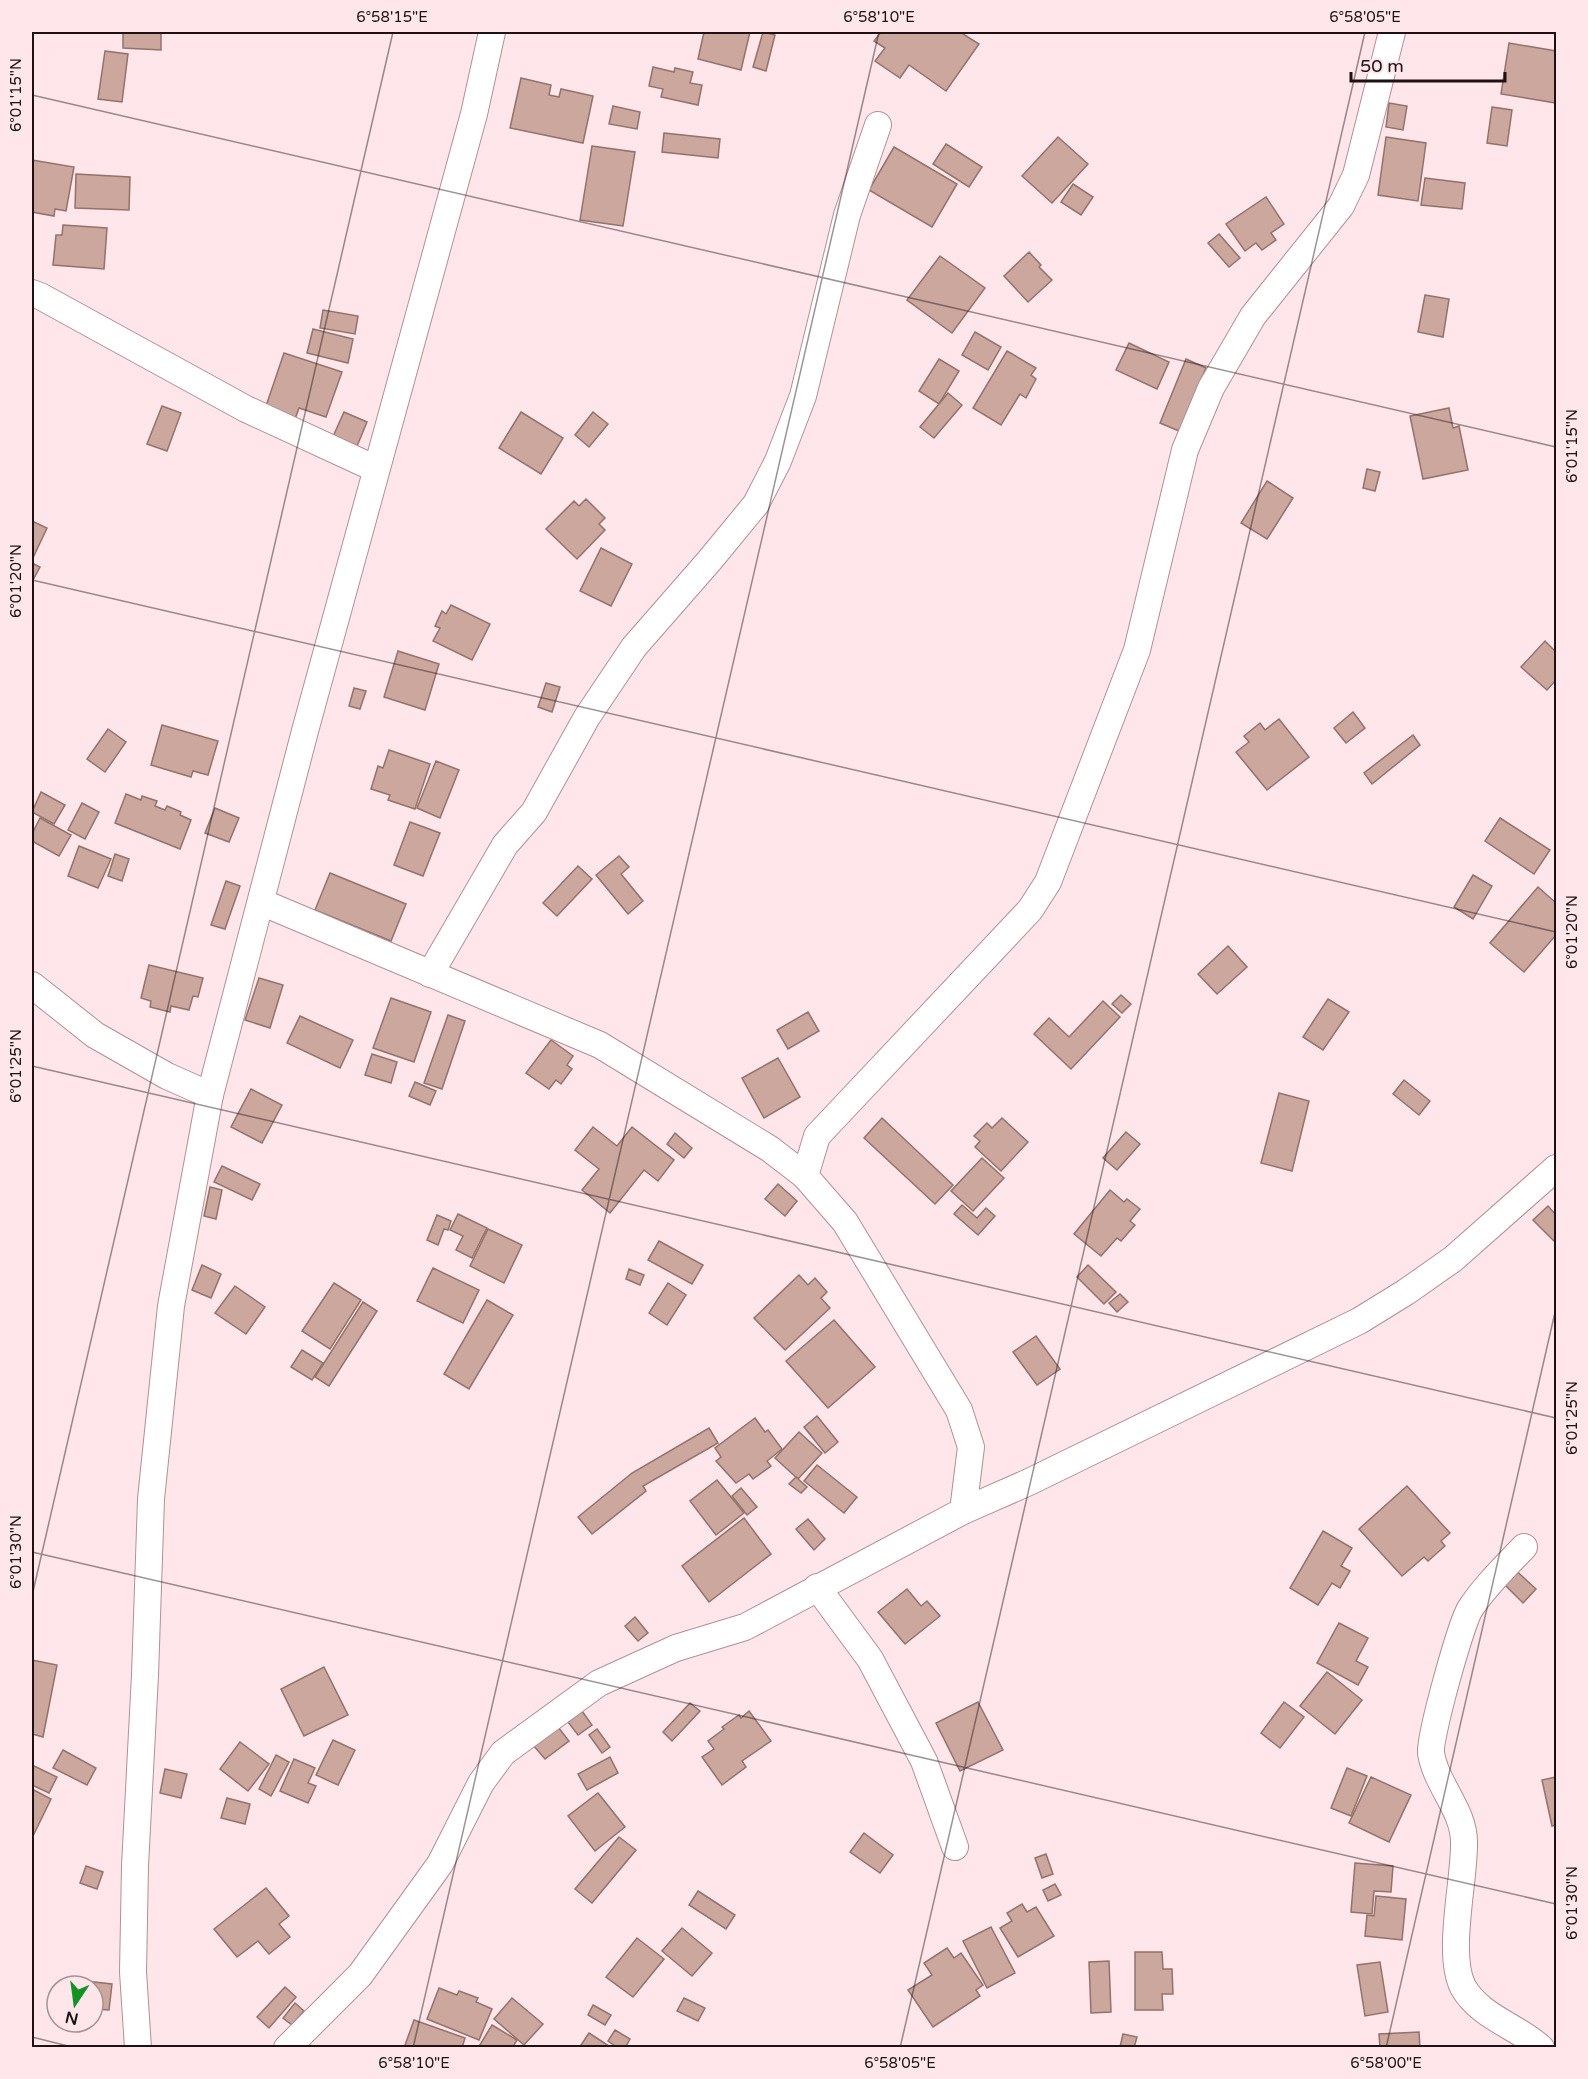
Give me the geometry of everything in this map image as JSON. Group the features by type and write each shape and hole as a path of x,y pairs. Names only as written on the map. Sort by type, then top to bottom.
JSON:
{"street":[{"path":"138,2048 134,1972 135,1866 151,1499 171,1306 210,1095 376,470 474,114 492,32"},
{"path":"805,1176 817,1136 1030,910 1048,882 1137,650 1185,450 1211,388 1253,316 1341,206 1356,175 1392,32"},
{"path":"430,974 505,845 534,812 587,717 634,647 756,504 774,470 803,396 847,215 878,125"},
{"path":"32,293 246,409 376,470"},
{"path":"261,902 600,1045 770,1149 805,1176 845,1222 959,1410 970,1447 963,1511"},
{"path":"32,985 95,1035 167,1076 210,1095"},
{"path":"770,1149 817,1136"},
{"path":"287,2048 360,1975 440,1864 481,1783 503,1753 599,1683 676,1648 745,1627 963,1511 1029,1482 1359,1321 1453,1259 1557,1168"},
{"path":"1524,1547 1489,1583 1468,1611 1452,1660 1430,1751 1438,1778 1461,1820 1465,1841 1458,1917 1457,1959 1462,1985 1475,2003 1492,2016 1533,2040 1541,2048"},
{"path":"817,1587 870,1659 924,1761 955,1846"}],"building":[{"path":"123,32 161,32 161,50 123,48"},
{"path":"704,32 750,32 741,70 698,59"},
{"path":"763,32 775,35 766,71 753,67"},
{"path":"881,32 960,32 979,44 946,91 909,65 900,78 875,61 885,48 874,41"},
{"path":"1509,43 1556,51 1556,103 1501,94"},
{"path":"105,51 128,54 122,102 98,99"},
{"path":"653,67 674,72 675,68 693,72 690,83 702,85 698,105 661,97 663,89 649,86"},
{"path":"521,78 551,85 549,95 559,97 561,89 593,96 583,143 510,128"},
{"path":"1389,103 1407,106 1403,130 1386,127"},
{"path":"613,106 640,112 637,129 609,124"},
{"path":"1492,107 1512,110 1507,146 1487,143"},
{"path":"664,133 720,139 718,158 662,152"},
{"path":"1058,137 1088,164 1052,203 1022,176"},
{"path":"1386,137 1426,143 1418,201 1378,195"},
{"path":"946,144 982,167 969,187 933,164"},
{"path":"592,146 635,152 623,226 580,220"},
{"path":"894,147 957,184 932,227 869,190"},
{"path":"32,160 74,167 66,211 55,209 54,216 32,212"},
{"path":"76,174 130,177 129,210 75,208"},
{"path":"1425,178 1465,183 1462,209 1421,205"},
{"path":"1073,184 1093,197 1081,215 1061,202"},
{"path":"1266,197 1284,224 1271,233 1276,240 1262,250 1256,243 1245,251 1226,224"},
{"path":"63,225 107,228 104,269 53,265 56,235 62,235"},
{"path":"1219,234 1240,258 1229,267 1208,243"},
{"path":"1029,252 1052,280 1028,302 1004,276"},
{"path":"940,256 985,288 952,333 907,300"},
{"path":"1425,295 1449,299 1443,337 1418,332"},
{"path":"323,310 358,316 355,334 320,328"},
{"path":"313,329 353,339 348,363 307,353"},
{"path":"975,332 1001,347 988,370 962,355"},
{"path":"1129,343 1169,362 1157,389 1116,370"},
{"path":"1007,351 1036,368 1031,375 1036,379 1026,398 1020,394 1001,425 973,408"},
{"path":"284,353 342,372 326,417 299,408 294,422 264,412"},
{"path":"939,359 959,371 939,404 919,391"},
{"path":"1186,359 1206,368 1179,431 1160,423"},
{"path":"948,393 962,405 934,438 920,427"},
{"path":"162,406 181,413 167,451 147,444"},
{"path":"1449,408 1453,428 1459,426 1468,470 1423,479 1410,416"},
{"path":"344,412 367,422 355,451 331,441"},
{"path":"521,412 563,438 541,474 499,448"},
{"path":"593,412 608,424 589,447 575,435"},
{"path":"1367,469 1380,472 1375,491 1363,488"},
{"path":"1267,481 1293,498 1267,539 1241,523"},
{"path":"586,499 605,518 599,524 605,530 577,559 546,529 574,501 579,506"},
{"path":"32,521 47,528 32,560"},
{"path":"601,548 632,564 611,606 580,591"},
{"path":"32,563 40,567 32,582"},
{"path":"451,605 490,624 472,660 433,641 440,628 435,626 442,611 446,614"},
{"path":"1545,641 1556,652 1556,680 1547,690 1521,667"},
{"path":"398,651 439,664 425,710 384,697"},
{"path":"546,683 560,687 552,712 538,707"},
{"path":"354,688 366,691 360,709 349,706"},
{"path":"1353,712 1365,728 1346,743 1334,728"},
{"path":"1279,719 1309,757 1267,790 1236,752 1249,742 1244,736 1260,723 1265,730"},
{"path":"162,725 218,741 208,775 193,771 191,777 151,765"},
{"path":"108,729 126,742 105,772 87,759"},
{"path":"1413,735 1420,745 1372,784 1364,773"},
{"path":"389,750 430,764 415,809 388,800 390,795 371,789 378,766 383,768"},
{"path":"436,761 459,770 440,818 417,808"},
{"path":"41,792 65,805 54,824 32,812"},
{"path":"126,794 141,800 142,796 157,801 155,806 165,810 167,806 181,812 180,815 191,820 180,849 115,823"},
{"path":"82,803 99,812 85,839 68,830"},
{"path":"215,808 239,818 229,842 205,833"},
{"path":"40,818 71,835 59,856 32,841 32,834"},
{"path":"1500,818 1550,850 1534,874 1485,841"},
{"path":"410,822 440,833 423,876 394,865"},
{"path":"79,846 111,859 98,888 68,876"},
{"path":"115,854 129,859 122,881 108,876"},
{"path":"619,856 629,867 621,874 643,901 628,914 596,875"},
{"path":"578,866 592,879 557,916 543,903"},
{"path":"330,873 406,904 391,941 315,910"},
{"path":"1473,875 1492,886 1473,919 1454,907"},
{"path":"226,881 240,886 225,929 211,925"},
{"path":"1538,887 1556,903 1556,935 1524,972 1490,943"},
{"path":"1228,946 1247,967 1217,994 1198,974"},
{"path":"149,965 203,978 198,997 193,996 189,1010 171,1006 170,1012 150,1007 151,1001 141,998"},
{"path":"259,978 283,985 270,1028 245,1020"},
{"path":"1121,995 1131,1004 1122,1013 1112,1004"},
{"path":"391,998 431,1012 414,1062 373,1048"},
{"path":"1328,999 1349,1012 1323,1050 1303,1037"},
{"path":"1103,1001 1120,1017 1071,1069 1034,1034 1049,1018 1069,1037"},
{"path":"808,1012 819,1031 788,1049 777,1030"},
{"path":"448,1015 465,1021 442,1089 424,1083"},
{"path":"300,1016 353,1040 340,1068 287,1043"},
{"path":"551,1040 573,1056 567,1065 572,1069 561,1084 556,1080 549,1089 526,1073"},
{"path":"372,1054 397,1062 391,1083 365,1075"},
{"path":"778,1058 800,1097 764,1118 742,1078"},
{"path":"1404,1080 1430,1101 1419,1115 1393,1094"},
{"path":"415,1082 436,1091 430,1105 409,1096"},
{"path":"251,1089 282,1105 262,1143 231,1127"},
{"path":"1279,1093 1309,1101 1292,1171 1261,1163"},
{"path":"882,1118 953,1185 935,1204 864,1138"},
{"path":"1002,1118 1028,1142 1001,1171 975,1147 980,1141 974,1136 987,1123 992,1128"},
{"path":"593,1127 617,1146 632,1127 674,1160 658,1181 644,1170 610,1213 582,1190 599,1169 575,1150"},
{"path":"1126,1132 1140,1144 1117,1170 1103,1158"},
{"path":"675,1133 692,1148 684,1158 667,1144"},
{"path":"982,1158 1004,1178 973,1211 951,1191"},
{"path":"222,1166 260,1184 252,1200 214,1182"},
{"path":"778,1184 797,1201 785,1216 765,1199"},
{"path":"210,1187 222,1190 216,1219 204,1216"},
{"path":"1110,1190 1124,1202 1127,1199 1140,1209 1130,1221 1135,1225 1121,1241 1117,1238 1101,1256 1074,1234"},
{"path":"962,1205 977,1218 986,1208 995,1216 978,1235 954,1214"},
{"path":"1548,1206 1556,1215 1556,1243 1533,1220"},
{"path":"458,1214 487,1228 472,1258 456,1250 463,1236 450,1230"},
{"path":"437,1215 451,1221 448,1230 444,1229 438,1245 427,1240"},
{"path":"488,1229 522,1245 504,1283 470,1266"},
{"path":"659,1241 703,1265 692,1284 648,1260"},
{"path":"202,1265 221,1274 211,1298 192,1290"},
{"path":"1088,1265 1116,1292 1104,1304 1077,1277"},
{"path":"433,1268 479,1290 463,1323 417,1301"},
{"path":"629,1269 644,1275 640,1285 626,1279"},
{"path":"799,1275 808,1285 815,1278 827,1292 821,1298 830,1308 785,1350 754,1318"},
{"path":"334,1283 361,1300 330,1349 302,1331"},
{"path":"668,1283 686,1295 667,1325 649,1313"},
{"path":"235,1286 265,1307 246,1334 215,1313"},
{"path":"1120,1294 1128,1302 1117,1312 1109,1303"},
{"path":"487,1300 513,1315 469,1389 444,1374"},
{"path":"363,1302 377,1311 329,1386 315,1377"},
{"path":"834,1320 875,1367 828,1408 786,1361"},
{"path":"1036,1336 1060,1369 1037,1385 1013,1352"},
{"path":"302,1350 323,1363 312,1380 291,1367"},
{"path":"817,1416 838,1442 825,1453 804,1427"},
{"path":"755,1418 765,1432 768,1430 782,1449 767,1461 771,1466 753,1479 749,1474 736,1483 716,1461 721,1457 715,1448"},
{"path":"709,1428 718,1443 643,1486 646,1491 592,1534 578,1517 632,1473"},
{"path":"799,1432 822,1453 798,1479 775,1458"},
{"path":"817,1465 857,1497 844,1513 804,1481"},
{"path":"796,1477 807,1487 801,1493 789,1484"},
{"path":"717,1480 744,1513 716,1535 690,1501"},
{"path":"1407,1486 1450,1533 1441,1541 1445,1546 1428,1561 1424,1557 1402,1576 1359,1529"},
{"path":"741,1488 757,1507 747,1515 732,1496"},
{"path":"744,1518 771,1554 709,1602 682,1566"},
{"path":"808,1519 825,1539 814,1550 796,1529"},
{"path":"1323,1531 1352,1548 1341,1566 1350,1571 1340,1588 1332,1583 1318,1605 1290,1588"},
{"path":"1512,1567 1536,1589 1523,1603 1500,1580"},
{"path":"907,1589 921,1606 927,1601 940,1616 905,1644 878,1612"},
{"path":"635,1617 648,1633 638,1641 625,1626"},
{"path":"1339,1623 1368,1638 1356,1661 1368,1667 1358,1685 1317,1663"},
{"path":"32,1660 57,1665 43,1737 32,1734"},
{"path":"324,1667 348,1715 304,1736 281,1689"},
{"path":"1327,1672 1362,1700 1335,1734 1300,1706"},
{"path":"978,1702 1003,1750 960,1771 936,1723"},
{"path":"1284,1702 1304,1717 1280,1748 1261,1733"},
{"path":"690,1703 700,1711 672,1741 663,1732"},
{"path":"582,1711 592,1725 578,1735 568,1722"},
{"path":"749,1711 771,1741 742,1761 746,1767 722,1785 702,1757 714,1749 708,1741 724,1729 722,1727 739,1715 741,1718"},
{"path":"558,1727 569,1741 545,1759 533,1745"},
{"path":"597,1729 610,1747 602,1753 589,1735"},
{"path":"333,1740 355,1750 338,1785 316,1775"},
{"path":"240,1742 269,1764 248,1791 220,1769"},
{"path":"63,1750 96,1768 87,1785 53,1768"},
{"path":"276,1755 289,1762 271,1796 259,1789"},
{"path":"610,1757 618,1773 587,1790 578,1774"},
{"path":"294,1759 315,1768 308,1783 316,1786 308,1803 280,1791"},
{"path":"32,1765 57,1777 49,1793 32,1785"},
{"path":"1347,1768 1367,1776 1351,1816 1331,1808"},
{"path":"165,1769 187,1774 181,1798 160,1793"},
{"path":"1371,1777 1411,1795 1389,1842 1349,1823"},
{"path":"1556,1777 1556,1825 1552,1826 1542,1780"},
{"path":"32,1789 51,1799 32,1838"},
{"path":"598,1793 625,1827 595,1851 568,1816"},
{"path":"227,1798 250,1804 245,1824 221,1818"},
{"path":"864,1833 893,1855 880,1873 850,1852"},
{"path":"619,1837 636,1850 592,1903 575,1889"},
{"path":"1046,1854 1053,1874 1042,1878 1035,1858"},
{"path":"1355,1863 1393,1866 1391,1892 1374,1891 1372,1914 1351,1912"},
{"path":"86,1866 103,1872 97,1889 80,1883"},
{"path":"1055,1884 1061,1895 1048,1901 1043,1890"},
{"path":"266,1888 289,1916 279,1924 290,1937 269,1954 258,1941 237,1957 214,1929"},
{"path":"698,1891 735,1915 726,1929 689,1905"},
{"path":"1376,1896 1406,1899 1402,1940 1365,1936 1367,1915 1374,1916"},
{"path":"1022,1904 1027,1912 1036,1907 1054,1936 1018,1957 1000,1928 1012,1921 1007,1913"},
{"path":"991,1927 1015,1973 987,1988 963,1941"},
{"path":"682,1928 712,1953 692,1976 662,1951"},
{"path":"637,1938 664,1959 633,1997 606,1977"},
{"path":"947,1948 954,1958 961,1953 983,1985 976,1990 980,1996 933,2027 908,1990 932,1975 924,1963"},
{"path":"1135,1952 1162,1952 1163,1969 1172,1969 1173,1994 1162,1994 1163,2010 1135,2010"},
{"path":"1109,1961 1111,2012 1091,2013 1089,1962"},
{"path":"1380,1962 1388,2012 1365,2016 1357,1965"},
{"path":"105,1983 112,1984 109,2010 105,2010"},
{"path":"285,1987 296,1997 269,2028 257,2017"},
{"path":"439,1988 457,1995 459,1991 478,1998 476,2002 492,2009 479,2040 427,2019"},
{"path":"512,1998 543,2024 524,2045 494,2019"},
{"path":"684,1998 705,2008 698,2021 677,2011"},
{"path":"295,2003 304,2011 292,2025 283,2018"},
{"path":"593,2005 611,2015 605,2025 588,2015"},
{"path":"414,2020 465,2038 462,2048 404,2048"},
{"path":"492,2025 517,2040 514,2045 518,2048 478,2048"},
{"path":"615,2030 630,2039 625,2048 618,2048 608,2041"},
{"path":"1419,2032 1420,2048 1380,2048 1379,2034"},
{"path":"589,2033 612,2048 579,2048"},
{"path":"1123,2034 1137,2037 1134,2048 1120,2047"}]}
